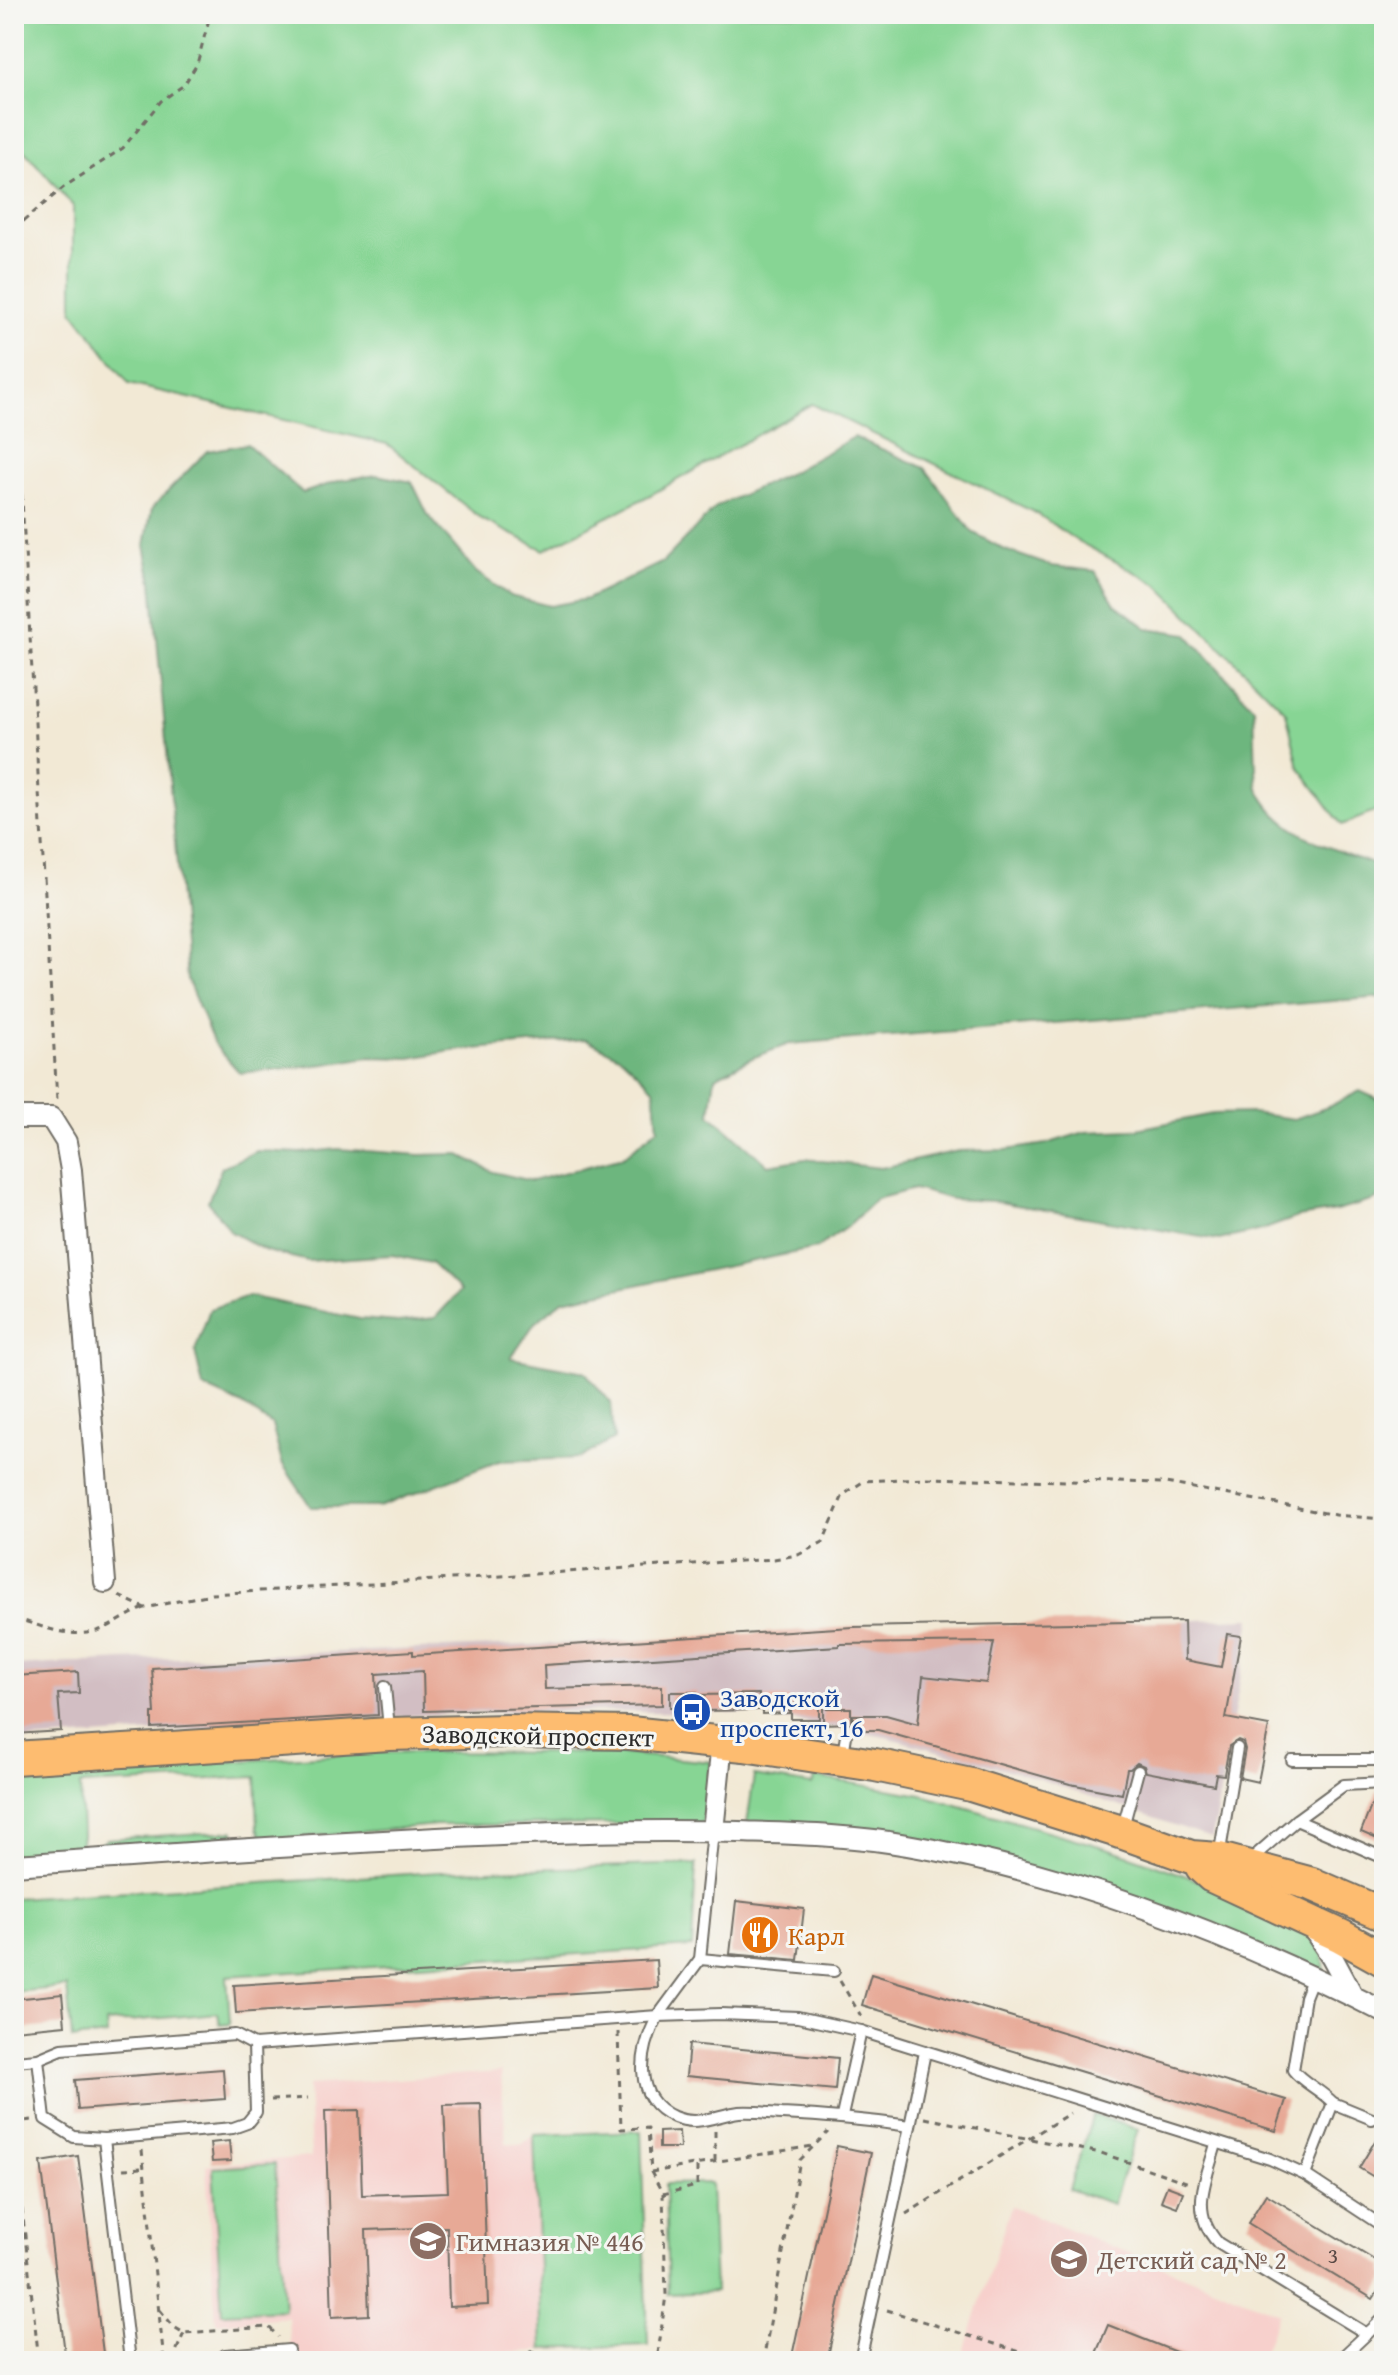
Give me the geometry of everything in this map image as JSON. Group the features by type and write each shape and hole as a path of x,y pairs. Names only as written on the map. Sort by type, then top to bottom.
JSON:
{"main road":[{"name":"Заводской проспект","path":"14,1758 389,1734 507,1731 630,1733 722,1743 844,1748 1122,1832 1219,1869 1306,1920 1384,1960"},
{"name":"Заводской проспект","path":"1219,1869 1312,1884 1384,1915"}],"street":[{"path":"14,1118 51,1118 66,1142 71,1170 105,1582"},
{"path":"713,1831 722,1743"},
{"path":"14,1865 383,1840 621,1830 803,1833 855,1837 971,1858 1088,1889 1279,1959 1384,2012"},
{"path":"1306,1920 1332,1957 1353,1996"}],"lane":[{"path":"385,1687 389,1734"},
{"path":"1219,1869 1237,1748"},
{"path":"1292,1760 1384,1760"},
{"path":"1122,1832 1138,1771"},
{"path":"1219,1869 1344,1785 1384,1783"},
{"path":"1296,1820 1384,1858"},
{"path":"713,1831 700,1959 658,2016 647,2036 641,2059 645,2081 655,2102 673,2116 695,2122 739,2112 911,2121"},
{"path":"700,1959 834,1971"},
{"path":"1313,1977 1305,1997 1293,2070 1333,2103 1372,2119"},
{"path":"14,2061 38,2059 62,2049 235,2035 254,2045 658,2016 720,2014 798,2017 861,2031 1270,2159 1305,2175 1384,2227"},
{"path":"842,2116 861,2031"},
{"path":"38,2059 45,2119 74,2137 104,2139 233,2128 247,2123 256,2112 254,2045"},
{"path":"860,2361 925,2052"},
{"path":"1305,2175 1333,2103"},
{"path":"104,2139 130,2361"},
{"path":"1216,2144 1201,2211 1206,2229 1218,2243 1367,2334"},
{"path":"1338,2361 1384,2318"},
{"path":"218,2361 225,2355 287,2350"}],"path":[{"path":"14,229 64,187 123,148 161,101 184,85 197,64 208,23 205,14"},
{"path":"14,362 58,1096 51,1118"},
{"path":"14,1618 67,1635 98,1631 127,1614 145,1608 222,1593 774,1559 798,1555 823,1542 843,1495 864,1481 924,1478 1166,1483 1336,1515 1384,1519"},
{"path":"105,1582 128,1602 145,1608"},
{"path":"834,1971 872,2035"},
{"path":"618,2019 621,2129 648,2128 651,2172 663,2194 666,2295 657,2361"},
{"path":"255,2100 308,2098"},
{"path":"889,2225 1087,2103"},
{"path":"763,2361 800,2160 842,2116"},
{"path":"715,2119 715,2162"},
{"path":"911,2121 1029,2138 1101,2153 1204,2189"},
{"path":"140,2136 164,2361"},
{"path":"14,2137 39,2361"},
{"path":"651,2172 815,2145"},
{"path":"663,2194 697,2186 697,2165"},
{"path":"107,2170 143,2168"},
{"path":"871,2307 1049,2361"},
{"path":"158,2308 169,2322 184,2333 269,2327 287,2350"},
{"path":"172,2361 184,2333"},
{"path":"530,2350 543,2361"}],"shaded area":[{"path":"1251,1618 1212,1838 1034,1777 886,1737 749,1713 536,1711 422,1715 14,1741 14,1666"},
{"name":"Гимназия № 446","path":"501,2072 506,2143 521,2145 534,2135 641,2131 648,2345 291,2361 288,2317 216,2323 206,2165 311,2157 308,2085"},
{"name":"Детский сад № 2","path":"1011,2206 1279,2313 1260,2361 961,2361"}],"green space":[{"path":"14,14 1384,14 1384,808 1342,825 1299,767 1286,712 1157,584 1074,539 1038,514 812,404 652,494 544,550 483,520 387,444 129,384 73,311 73,206 14,139"},
{"path":"854,437 925,468 972,532 1005,550 1051,566 1095,571 1115,604 1147,628 1187,634 1254,708 1257,783 1268,805 1281,819 1312,840 1384,869 1384,997 789,1044 715,1077 710,1114 768,1165 805,1159 881,1168 958,1151 1006,1150 1046,1144 1085,1132 1132,1130 1213,1114 1252,1113 1294,1119 1360,1091 1384,1102 1384,1192 1375,1200 1298,1217 1262,1230 1219,1240 993,1201 952,1199 914,1189 876,1199 848,1226 817,1248 563,1300 534,1324 511,1358 585,1372 611,1403 614,1439 580,1458 499,1461 379,1507 311,1507 282,1463 272,1425 241,1404 203,1387 195,1351 210,1309 248,1296 360,1319 398,1322 435,1318 460,1291 431,1263 392,1255 308,1261 266,1251 231,1232 208,1201 222,1167 257,1151 300,1153 338,1149 420,1155 458,1154 493,1172 532,1181 623,1157 658,1128 654,1088 621,1057 586,1039 452,1051 410,1058 369,1057 240,1073 214,1044 187,979 152,582 145,545 152,508 207,451 247,444 303,493 341,480 377,475 412,482 428,515 476,572 510,596 550,606 587,599 663,562 717,506 788,474"},
{"path":"380,1752 617,1753 711,1762 702,1824 436,1825 264,1841 258,1828 256,1777 80,1785 82,1835 79,1852 14,1857 14,1775"},
{"path":"754,1776 812,1785 815,1777 922,1795 1110,1849 1184,1875 1307,1929 1323,1954 1325,1973 1110,1890 747,1824"},
{"path":"234,1831 235,1844 105,1852 101,1844 107,1839"},
{"path":"696,1864 692,1947 227,1976 230,2024 220,2025 218,2013 106,2023 107,2035 72,2039 67,1987 14,1992 14,1898 457,1871"},
{"path":"1093,2115 1138,2129 1113,2204 1069,2189"},
{"path":"641,2131 648,2345 542,2349 534,2135"},
{"path":"275,2164 284,2310 222,2313 213,2168"},
{"path":"711,2183 715,2292 668,2294 665,2184"}],"building":[{"path":"1184,1621 1185,1660 1221,1667 1227,1634 1241,1636 1226,1718 1269,1726 1258,1782 1240,1778 1245,1749 1243,1742 1238,1740 1229,1746 1224,1775 1216,1774 1214,1785 1146,1772 1144,1766 1137,1763 1127,1769 1122,1794 1070,1784 878,1730 853,1730 853,1715 886,1715 918,1724 923,1676 986,1683 994,1642 839,1644 544,1665 545,1689 662,1686 662,1705 424,1711 423,1671 376,1674 378,1715 152,1728 152,1713 155,1713 152,1668 853,1627"},
{"path":"78,1672 79,1693 58,1694 61,1731 14,1734 14,1676"},
{"path":"670,1692 697,1692 697,1707 670,1707"},
{"path":"759,1694 759,1710 700,1711 699,1695"},
{"path":"762,1698 789,1698 789,1713 762,1714"},
{"path":"819,1703 819,1719 791,1719 791,1704"},
{"path":"823,1708 851,1708 851,1723 823,1724"},
{"path":"1377,1791 1384,1791 1384,1842 1361,1832"},
{"path":"736,1901 804,1909 798,1960 730,1954"},
{"path":"656,1960 658,1988 236,2013 234,1985"},
{"path":"871,1974 1286,2100 1276,2131 862,2005"},
{"path":"62,1994 65,2025 14,2030 14,1999"},
{"path":"689,2044 838,2058 835,2090 686,2076"},
{"path":"223,2069 225,2099 78,2110 75,2080"},
{"path":"481,2104 488,2305 449,2307 447,2227 366,2230 369,2315 332,2317 325,2111 359,2110 362,2195 448,2192 444,2105"},
{"path":"1384,2126 1384,2183 1359,2168"},
{"path":"679,2131 680,2148 659,2148 659,2132"},
{"path":"229,2141 231,2161 212,2162 210,2143"},
{"path":"837,2146 871,2153 827,2361 791,2361"},
{"path":"78,2156 104,2361 66,2361 41,2162"},
{"path":"1167,2186 1183,2192 1177,2207 1161,2201"},
{"path":"1266,2194 1384,2266 1384,2282 1373,2299 1248,2223"},
{"path":"1108,2325 1196,2361 1102,2361 1094,2358"}],"place":[{"name":"Заводской проспект, 16","path":"692,1712"},
{"name":"Карл","path":"760,1935"},
{"name":"Гимназия № 446","path":"428,2241"},
{"name":"Детский сад № 2","path":"1069,2259"}]}
